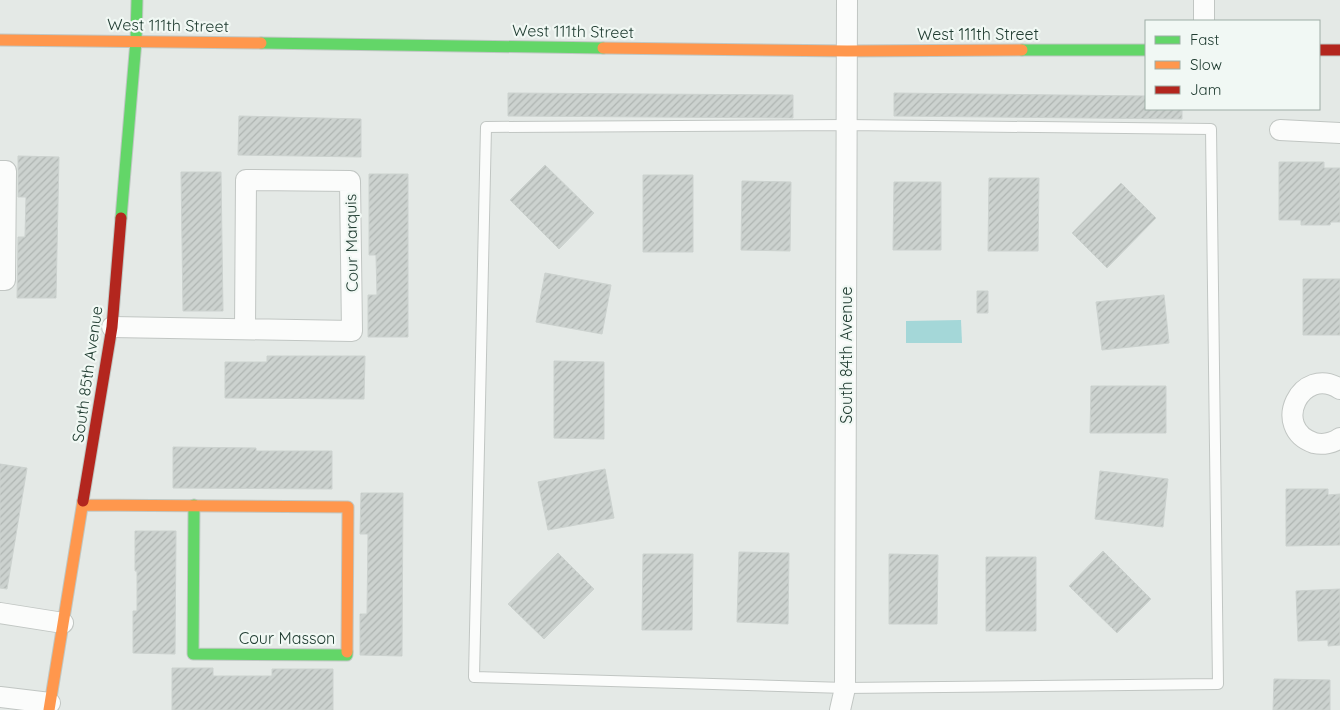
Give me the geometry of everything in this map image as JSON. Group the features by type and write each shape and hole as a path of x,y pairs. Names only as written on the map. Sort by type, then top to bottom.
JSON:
{"street":[{"name":"South 85th Avenue","path":"50,706 112,327 136,41 137,0"},
{"name":"South 84th Avenue","path":"840,710 845,688 847,0"},
{"path":"1204,0 1204,20"},
{"name":"West 111th Street","path":"0,40 847,51 1145,50"},
{"path":"1320,50 1340,50"},
{"path":"1280,130 1340,133"},
{"path":"0,172 6,171 5,280 0,280"},
{"name":"Cour Marquis","path":"112,327 352,331 350,181 246,180 245,329"},
{"path":"1340,389 1325,383 1315,384 1305,389 1298,396 1292,415 1294,425 1307,440 1316,444 1326,444 1340,438"},
{"name":"Cour Masson","path":"83,504 348,506 347,655 193,654 194,505"},
{"path":"0,613 63,623"},
{"path":"0,697 50,706"}],"lane":[{"path":"847,125 1211,130 1218,684 845,688 474,677 486,127 847,125"}],"water":[{"path":"961,320 962,343 906,343 906,321"}],"building":[{"path":"508,93 793,95 793,118 508,116"},
{"path":"894,93 1145,96 1145,110 1182,110 1182,119 894,116"},
{"path":"239,116 361,119 361,157 238,155"},
{"path":"18,156 59,157 56,298 17,298 18,237 25,237 26,197 18,197"},
{"path":"1279,162 1324,162 1324,168 1340,168 1340,222 1331,222 1330,225 1301,225 1301,220 1279,220"},
{"path":"545,165 594,213 559,249 510,200"},
{"path":"181,172 221,172 223,311 183,311"},
{"path":"369,174 408,174 408,337 368,337 368,295 377,295 376,255 369,255"},
{"path":"643,175 693,175 693,252 643,252"},
{"path":"989,178 1039,178 1038,251 988,251"},
{"path":"742,181 791,182 790,251 741,250"},
{"path":"894,182 941,182 941,250 893,250"},
{"path":"1121,183 1156,218 1107,268 1072,233"},
{"path":"545,273 611,285 602,334 536,322"},
{"path":"1303,279 1340,279 1340,335 1303,335"},
{"path":"977,291 988,291 988,313 977,313"},
{"path":"1164,295 1169,343 1102,350 1096,302"},
{"path":"267,356 365,356 364,399 225,398 225,362 267,362"},
{"path":"554,361 604,362 604,439 554,438"},
{"path":"1091,386 1166,386 1166,433 1090,433"},
{"path":"173,447 256,448 256,451 332,451 332,489 173,488"},
{"path":"0,464 27,468 7,589 0,588"},
{"path":"605,469 614,518 548,530 538,482"},
{"path":"1100,471 1168,479 1163,527 1095,519"},
{"path":"1286,489 1328,489 1328,495 1340,494 1340,545 1286,546"},
{"path":"361,493 403,493 402,656 360,655 360,614 367,614 368,534 360,534"},
{"path":"135,531 176,531 175,654 133,653 133,611 137,611"},
{"path":"1103,551 1151,599 1117,633 1069,586"},
{"path":"739,552 789,553 788,624 737,622"},
{"path":"558,553 594,589 544,639 508,604"},
{"path":"643,554 693,554 692,630 642,630"},
{"path":"889,554 938,555 937,624 889,624"},
{"path":"986,557 1036,557 1036,631 986,631"},
{"path":"1340,589 1340,645 1328,646 1328,640 1298,641 1296,591"},
{"path":"172,668 213,668 213,676 272,676 272,669 333,669 333,710 172,710"},
{"path":"1274,679 1330,680 1330,710 1273,710"}],"traffic: fast":[{"path":"121,218 136,41 137,0"},
{"path":"261,43 603,48"},
{"path":"1022,50 1145,50"},
{"path":"194,505 193,654 347,655 347,652"}],"traffic: slow":[{"path":"0,40 261,43"},
{"path":"603,48 847,51 1022,50"},
{"path":"49,710 83,501"},
{"path":"83,505 348,507 347,652"}],"traffic: jam":[{"path":"1320,50 1340,50"},
{"path":"83,501 112,327 121,218"}]}
